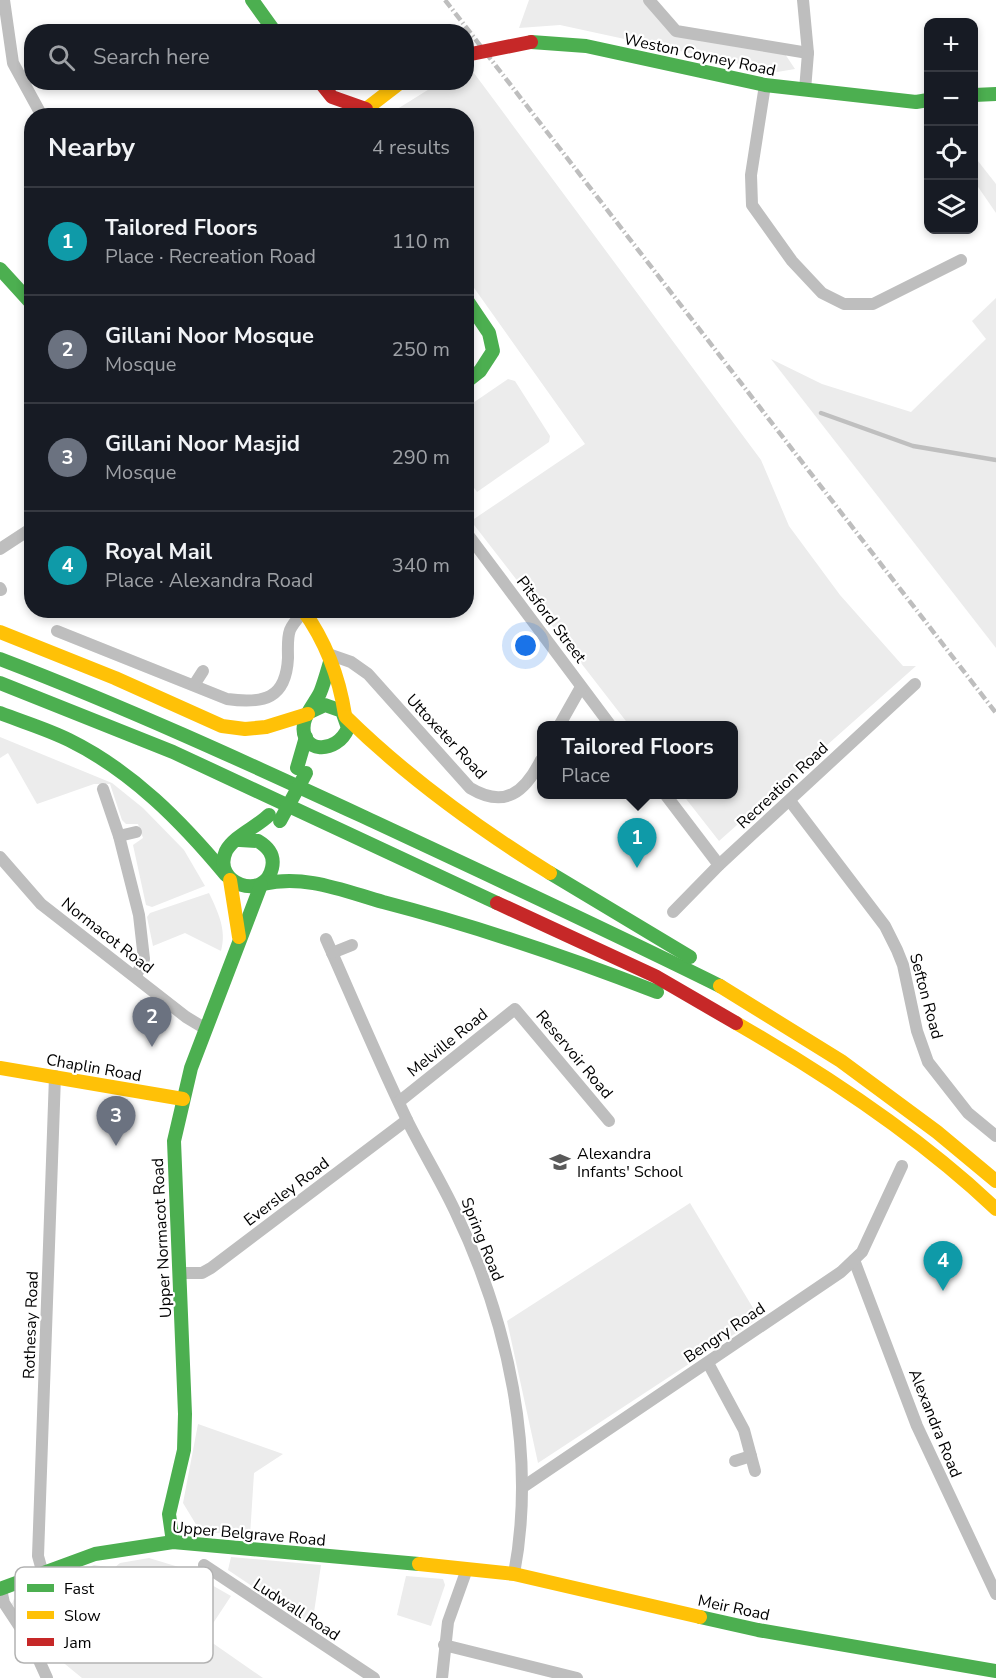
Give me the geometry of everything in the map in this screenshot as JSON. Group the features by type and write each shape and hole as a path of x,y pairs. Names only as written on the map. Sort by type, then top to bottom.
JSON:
{"main road":[{"path":"252,0 269,24"},
{"name":"Weston Coyney Road","path":"474,53 531,42 586,46 765,85 916,102 924,101"},
{"path":"326,90 332,97 356,108"},
{"path":"370,108 391,90"},
{"path":"978,95 996,94"},
{"path":"0,268 24,295"},
{"path":"474,309 494,336 492,357 485,369 474,377"},
{"path":"301,770 342,743 347,735 339,681 312,618"},
{"path":"0,632 115,678 222,726 244,729 266,728 309,713 321,705 330,705 345,716 401,770 475,825 763,1001 937,1132 996,1181"},
{"path":"228,877 224,856 229,848 274,818 301,770 306,736 304,725 321,690 329,658"},
{"path":"0,659 96,696 216,749 585,919 732,992 851,1069"},
{"path":"0,683 173,752 628,963 802,1061 890,1122 973,1187 996,1209"},
{"path":"0,713 75,743 108,762 177,819 228,877 245,888 285,879 308,882 477,927 604,971 750,1030"},
{"path":"306,736 316,747 332,749"},
{"path":"262,884 270,875 273,866 274,818"},
{"path":"240,840 252,839 262,843 271,854 273,866"},
{"name":"Upper Normacot Road","path":"228,877 239,940"},
{"name":"Upper Normacot Road","path":"173,1542 169,1514 184,1450 185,1414 173,1155 183,1099 206,1029 262,884"},
{"name":"Chaplin Road","path":"0,1068 183,1099"},
{"name":"Upper Belgrave Road","path":"61,1567 95,1554 173,1542 467,1569"},
{"name":"Meir Road","path":"467,1569 514,1574 758,1630 996,1671"},
{"name":"Upper Belgrave Road","path":"0,1589 15,1584"}],"street":[{"path":"3,0 13,63 24,83"},
{"path":"649,0 676,31 808,53"},
{"path":"803,0 808,53 805,90"},
{"path":"765,85 751,175 752,205 792,261 822,293 844,304 873,304 961,260"},
{"path":"28,90 38,108"},
{"path":"0,549 24,533"},
{"name":"Pitsford Street","path":"474,543 607,721"},
{"path":"57,631 227,699 257,701 277,692 283,684 287,671 290,630 303,618"},
{"name":"Uttoxeter Road","path":"329,658 351,662 368,674 470,788 482,796 509,796 523,788 537,766"},
{"path":"194,685 203,671"},
{"name":"Recreation Road","path":"673,912 719,865 915,684"},
{"path":"562,721 581,687"},
{"path":"103,789 119,836 139,915 144,959 136,976"},
{"path":"668,799 719,865"},
{"name":"Sefton Road","path":"790,801 885,926 903,965 916,1031 928,1062 968,1113 996,1136"},
{"path":"119,836 136,832"},
{"name":"Normacot Road","path":"0,857 41,904 186,1017 206,1029"},
{"name":"Spring Road","path":"326,939 407,1120 455,1210 484,1280 512,1383 523,1487 521,1533 514,1574"},
{"path":"332,953 352,945"},
{"name":"Melville Road","path":"400,1101 515,1009"},
{"name":"Reservoir Road","path":"515,1009 609,1121"},
{"name":"Rothesay Road","path":"41,1567 38,1556 55,1076"},
{"name":"Eversley Road","path":"180,1273 202,1273 212,1269 407,1120"},
{"name":"Bengry Road","path":"523,1487 708,1363 854,1260 862,1252 902,1166"},
{"name":"Alexandra Road","path":"854,1260 917,1426 996,1594"},
{"path":"708,1363 744,1430 755,1471"},
{"path":"735,1461 751,1456"},
{"name":"Ludwall Road","path":"204,1564 208,1567"},
{"path":"442,1678 448,1623 467,1569"},
{"name":"Ludwall Road","path":"213,1570 374,1678"},
{"path":"0,1589 4,1603 15,1620"},
{"path":"444,1645 577,1678"},
{"path":"40,1663 47,1678"}],"shaded area":[{"path":"529,0 649,0 676,31 781,48 795,69 777,72 560,25 519,28"},
{"path":"474,73 761,460 789,526 840,595 903,666 916,666 719,841 686,799 738,799 738,721 626,721 474,525 474,519 585,444 474,288 474,108 399,108 428,90 474,90"},
{"path":"978,161 996,184 996,213 978,187"},
{"path":"996,298 996,648 771,359 822,384 911,412 986,339 972,321"},
{"path":"508,379 515,381 550,436 549,442 477,492 474,488 474,402"},
{"path":"0,737 112,783 143,808 184,850 205,886 152,907 146,905 133,845 143,838 138,824 126,824 122,820 110,784 94,784 37,804 8,753 0,758"},
{"path":"209,893 222,928 221,951 185,933 153,946 147,917 150,913"},
{"path":"690,1203 759,1318 538,1463 507,1321"},
{"path":"198,1424 283,1454 254,1473 250,1536 200,1531 183,1503"},
{"path":"231,1557 321,1565 312,1626 228,1570"},
{"path":"149,1558 179,1567 115,1567 120,1563"},
{"path":"406,1576 443,1579 445,1585 431,1626 397,1615"},
{"path":"213,1586 231,1596 213,1623"},
{"path":"213,1643 263,1678 82,1678 64,1663 213,1663"}],"waterway":[{"path":"821,413 913,446 996,460"}],"railway":[{"path":"445,0 464,24"},
{"path":"474,38 996,713"}],"traffic: fast":[{"path":"252,0 269,24"},
{"path":"531,42 586,46 765,85 916,102 924,101"},
{"path":"978,95 996,94"},
{"path":"0,269 24,295"},
{"path":"474,311 489,333 493,351 480,371 474,376"},
{"path":"0,659 137,715 273,775 720,986"},
{"path":"310,712 325,705 342,711 348,728 343,737 336,743 320,747 307,741 304,733 305,719 320,693 330,662"},
{"path":"0,683 173,752 497,903"},
{"path":"0,713 61,736 92,753 135,782 174,817 226,875"},
{"path":"297,768 306,737"},
{"path":"280,821 306,773"},
{"path":"240,840 258,841 272,855 272,868 267,878 260,884 241,885 232,880 223,863 230,846 269,815"},
{"path":"550,873 690,957"},
{"path":"263,884 294,881 339,889 521,943 657,992"},
{"path":"173,1542 169,1514 184,1450 185,1414 174,1141 191,1068 261,885"},
{"path":"60,1567 95,1554 173,1542 419,1564"},
{"path":"0,1589 15,1583"},
{"path":"700,1617 758,1630 996,1671"}],"traffic: slow":[{"path":"367,108 391,90"},
{"path":"308,618 330,660 345,715"},
{"path":"0,632 115,678 222,726 245,729 266,727 308,714"},
{"path":"346,717 394,761 444,801 550,873"},
{"path":"230,880 239,937"},
{"path":"720,986 841,1061 937,1132 996,1181"},
{"path":"736,1023 805,1064 872,1108 936,1157 996,1209"},
{"path":"0,1068 183,1099"},
{"path":"419,1564 514,1574 700,1617"}],"traffic: jam":[{"path":"474,53 531,42"},
{"path":"326,90 332,97 363,108"},
{"path":"497,903 655,976 736,1023"}],"place":[{"name":"Tailored Floors","path":"637,868"},
{"name":"Gillani Noor Mosque","path":"152,1047"},
{"name":"Gillani Noor Masjid","path":"116,1146"},
{"name":"Alexandra Infants' School","path":"560,1162"},
{"name":"Royal Mail","path":"943,1291"}]}
